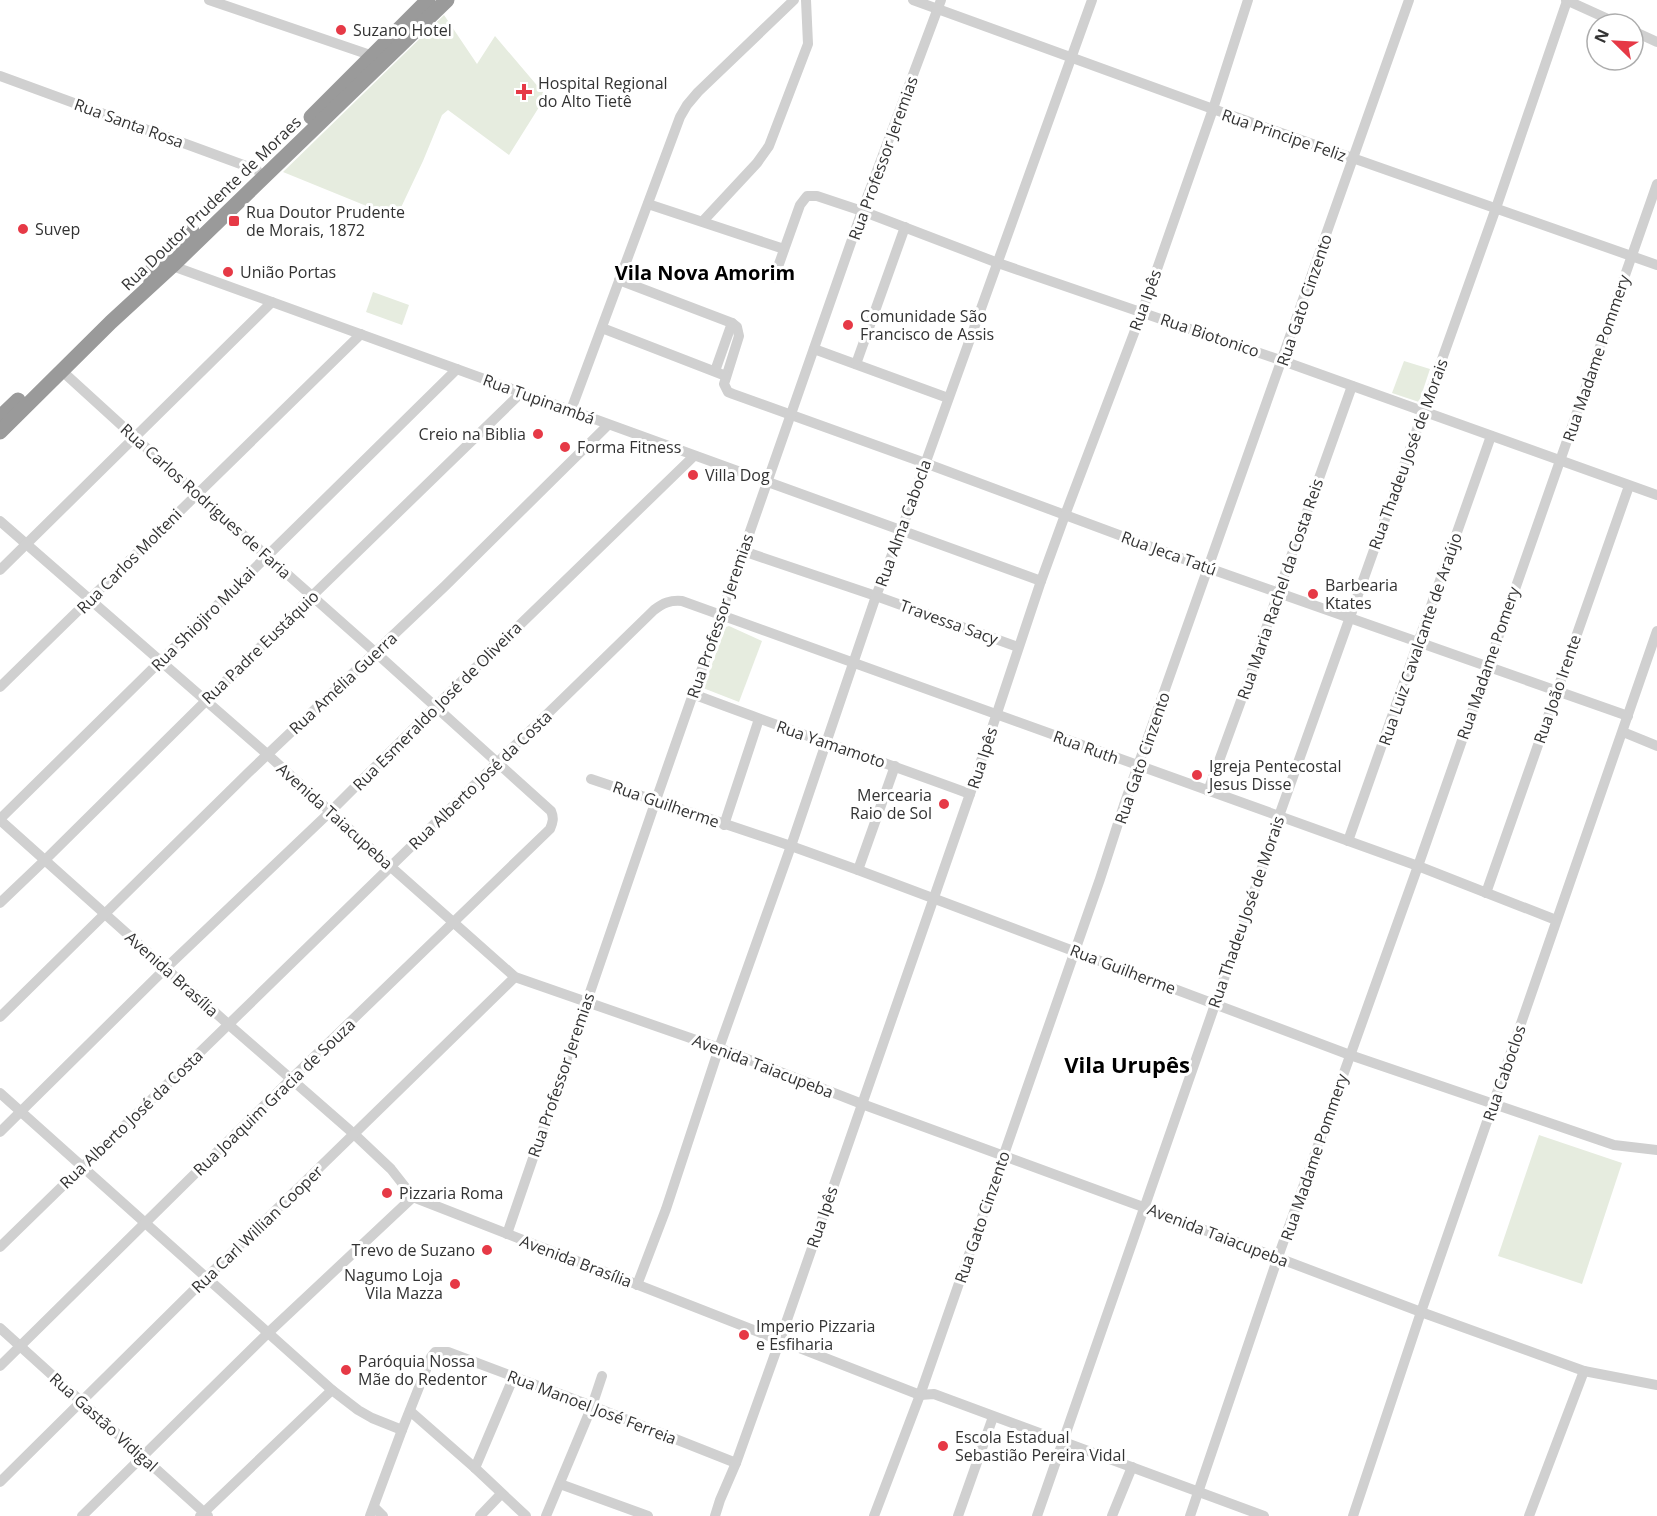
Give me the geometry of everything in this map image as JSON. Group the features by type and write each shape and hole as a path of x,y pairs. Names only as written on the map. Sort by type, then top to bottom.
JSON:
{"highway":[{"name":"Rua Doutor Prudente de Moraes","path":"0,432 111,322 257,170 428,0"},
{"name":"Rua Doutor Prudente de Moraes","path":"0,417 139,282 166,264 447,0"},
{"path":"111,322 136,292 139,282"}],"street":[{"path":"208,0 373,56"},
{"path":"571,410 680,117 698,92 794,0"},
{"path":"704,221 758,163 769,146 808,44 806,0"},
{"name":"Rua Principe Feliz","path":"913,0 939,5 1072,58 1657,265"},
{"name":"Rua Alma Cabocla","path":"637,1285 666,1209 719,1048 876,596 1092,0"},
{"name":"Rua Ipês","path":"715,1516 780,1340 970,794 1041,581 1142,312 1213,109 1248,0"},
{"name":"Rua Gato Cinzento","path":"874,1516 920,1395 1138,766 1409,0"},
{"path":"1567,0 1593,12"},
{"name":"Rua Thadeu José de Morais","path":"1037,1516 1279,816 1496,208 1567,0"},
{"name":"Rua Professor Jeremias","path":"507,1234 862,210 939,5"},
{"name":"Rua Santa Rosa","path":"0,76 257,170"},
{"path":"1632,256 1657,184"},
{"name":"Rua Biotonico","path":"784,249 803,199 812,195 862,210 998,263 1283,361 1657,495"},
{"path":"648,204 784,249 774,278"},
{"path":"855,364 905,227"},
{"name":"Rua Madame Pommery","path":"1559,461 1632,256"},
{"name":"Rua Tupinambá","path":"166,264 1041,581"},
{"path":"602,328 720,374 732,323 619,280"},
{"path":"0,570 272,302"},
{"name":"Rua Carlos Molteni","path":"0,687 361,334"},
{"path":"814,349 948,398"},
{"name":"Rua Shiojiro Mukai","path":"0,819 457,369"},
{"name":"Rua Carlos Rodrigues de Faria","path":"62,371 551,811 553,823 550,829"},
{"name":"Rua Jeca Tatú","path":"720,374 728,392 1208,568 1628,716"},
{"name":"Rua Maria Rachel da Costa Reis","path":"1208,791 1352,386"},
{"name":"Rua Padre Eustáquio","path":"0,903 521,393"},
{"name":"Rua Amélia Guerra","path":"0,1017 267,754 454,577 608,425"},
{"name":"Rua Luiz Cavalcante de Araújo","path":"1348,841 1491,436"},
{"name":"Rua Esmeraldo José de Oliveira","path":"0,1132 694,456"},
{"name":"Rua Madame Pomery","path":"1418,867 1559,461"},
{"name":"Rua João Irente","path":"1486,892 1629,486"},
{"name":"Avenida Taiacupeba","path":"0,521 267,754 515,977 719,1048 862,1104 1584,1371 1657,1385"},
{"name":"Travessa Sacy","path":"743,551 1018,647"},
{"name":"Rua Alberto José da Costa","path":"0,1247 654,610 673,600 682,601"},
{"name":"Rua Ruth","path":"682,601 1348,841 1557,920"},
{"name":"Rua Caboclos","path":"1353,1516 1421,1312 1657,632"},
{"name":"Rua Yamamoto","path":"693,694 970,794"},
{"path":"724,825 759,719"},
{"path":"1623,732 1657,746"},
{"path":"858,870 895,766"},
{"name":"Rua Guilherme","path":"591,779 858,870 1350,1055 1614,1145 1657,1150"},
{"name":"Avenida Brasília","path":"0,819 354,1134 391,1169 412,1197 920,1395 934,1394 1264,1516"},
{"name":"Rua Joaquim Gracia de Souza","path":"0,1366 291,1079 550,829"},
{"name":"Rua Madame Pommery","path":"1190,1516 1278,1257 1418,867"},
{"name":"Rua Carl Willian Cooper","path":"0,1482 515,977"},
{"path":"0,1093 332,1390 358,1410 402,1430"},
{"path":"82,1516 268,1333 412,1197"},
{"name":"Rua Gastão Vidigal","path":"0,1328 204,1515"},
{"name":"Rua Manoel José Ferreia","path":"410,1411 431,1357 435,1352 448,1352 736,1463"},
{"path":"1529,1516 1584,1371"},
{"path":"475,1468 514,1376"},
{"path":"546,1516 592,1406 602,1376"},
{"path":"204,1515 332,1390"},
{"path":"383,1516 372,1512 410,1411 526,1516"},
{"path":"958,1516 993,1417"},
{"path":"1113,1516 1132,1467"},
{"path":"560,1484 648,1516"},
{"path":"480,1516 501,1494"}],"shaded area":[{"path":"444,15 477,64 495,36 546,96 509,155 448,110 442,115 396,218 283,172"},
{"path":"373,292 409,305 402,325 366,312"},
{"path":"1404,361 1430,369 1419,402 1392,393"},
{"path":"729,626 762,641 739,702 703,688 726,627"},
{"path":"1539,1135 1622,1163 1582,1284 1498,1256"}],"place":[{"name":"Suzano Hotel","path":"341,30"},
{"name":"Hospital Regional do Alto Tietê","path":"524,92"},
{"name":"Rua Doutor Prudente de Morais, 1872","path":"234,221"},
{"name":"Suvep","path":"23,229"},
{"name":"União Portas","path":"228,272"},
{"name":"Comunidade São Francisco de Assis","path":"848,325"},
{"name":"Creio na Biblia","path":"538,434"},
{"name":"Forma Fitness","path":"565,447"},
{"name":"Villa Dog","path":"693,475"},
{"name":"Barbearia Ktates","path":"1313,594"},
{"name":"Igreja Pentecostal Jesus Disse","path":"1197,775"},
{"name":"Mercearia Raio de Sol","path":"944,804"},
{"name":"Pizzaria Roma","path":"387,1193"},
{"name":"Trevo de Suzano","path":"487,1250"},
{"name":"Nagumo Loja Vila Mazza","path":"455,1284"},
{"name":"Imperio Pizzaria e Esfiharia","path":"744,1335"},
{"name":"Paróquia Nossa Mãe do Redentor","path":"346,1370"},
{"name":"Escola Estadual Sebastião Pereira Vidal","path":"943,1446"}],"district":[{"name":"Vila Nova Amorim","path":"705,273"},
{"name":"Vila Urupês","path":"1127,1065"}]}
